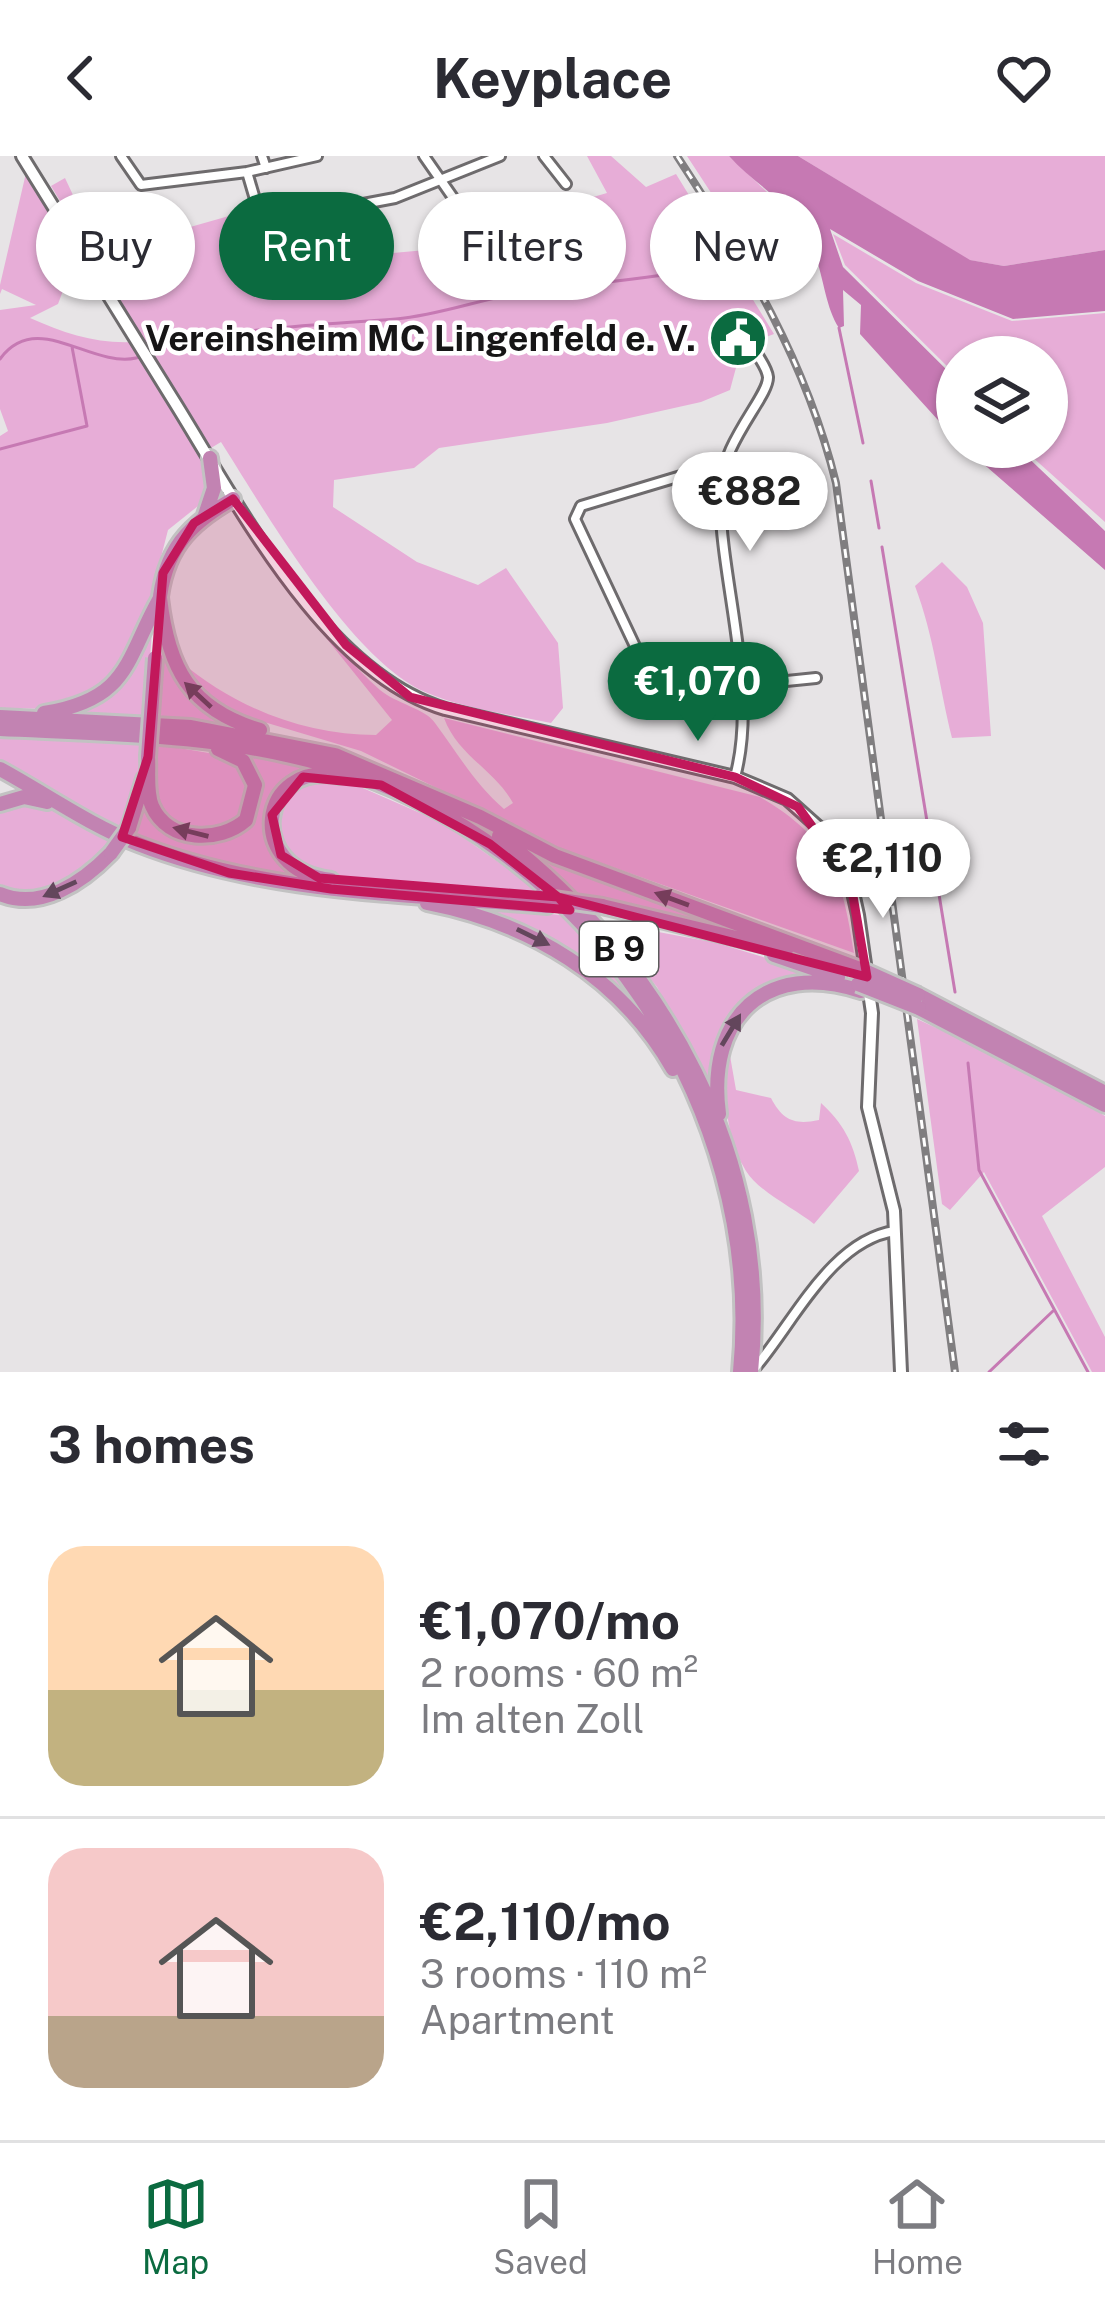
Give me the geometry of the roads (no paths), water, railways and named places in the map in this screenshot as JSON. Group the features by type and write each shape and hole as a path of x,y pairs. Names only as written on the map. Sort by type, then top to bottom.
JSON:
{"highway":[{"path":"205,515 214,488 209,458"},
{"path":"172,738 228,752 253,775 255,801 235,830 206,837 183,833 160,819 151,804 148,757 160,598 169,557 205,515 233,499"},
{"path":"7,718 79,705 108,688 140,649 160,598"},
{"path":"160,598 166,645 184,682 238,724 292,744"},
{"name":"B 9","path":"7,718 175,726 292,744 361,764 452,806 555,881 623,954 681,1041 724,1142 749,1260 751,1372"},
{"name":"B 9","path":"0,729 172,738 260,749 381,784 490,844 578,917 648,1006 700,1106 735,1233 742,1300 740,1372"},
{"path":"0,894 29,901 64,890 111,854 129,828 148,757"},
{"path":"0,769 136,844 196,864 381,893 484,916 568,956 644,1024 700,1106"},
{"path":"381,784 323,773 292,782 272,815 271,834 280,855 319,878 604,910 860,980 897,999 918,1001 1105,1105"},
{"path":"0,804 23,797 65,808"},
{"path":"452,806 555,856 918,1001 1105,1093"},
{"path":"381,893 543,902"},
{"path":"724,1142 715,1078 721,1043 736,1017 766,994 801,981 860,980"}],"main road":[{"path":"22,156 233,499 271,554 346,645 410,697 735,777 798,807 825,833 850,879 872,1012 868,1112 883,1158 895,1231 901,1372"}],"street":[{"path":"121,156 141,185 248,172 317,156"},
{"path":"262,156 266,168"},
{"path":"424,156 449,192"},
{"path":"248,172 262,223 395,199 500,156"},
{"path":"544,156 566,184"},
{"path":"735,777 740,757 738,686 731,570 720,507 721,464 766,387 767,370 756,352"},
{"path":"721,464 581,506 575,519 643,662 738,686 816,678"},
{"path":"751,1372 814,1290 862,1241 895,1231"}],"waterway":[{"path":"0,359 30,339 47,339 118,359 136,358 214,336 413,317 514,294 650,277"},
{"path":"839,328 863,443"},
{"path":"0,449 87,426 72,347"},
{"path":"871,481 879,528"},
{"path":"882,547 955,992"},
{"path":"968,1063 979,1170 1088,1372"},
{"path":"989,1372 1053,1311"}],"railway":[{"path":"677,156 727,234 791,354 836,483 955,1372"}],"place":[{"name":"Vereinsheim MC Lingenfeld e. V.","path":"738,338"}]}
